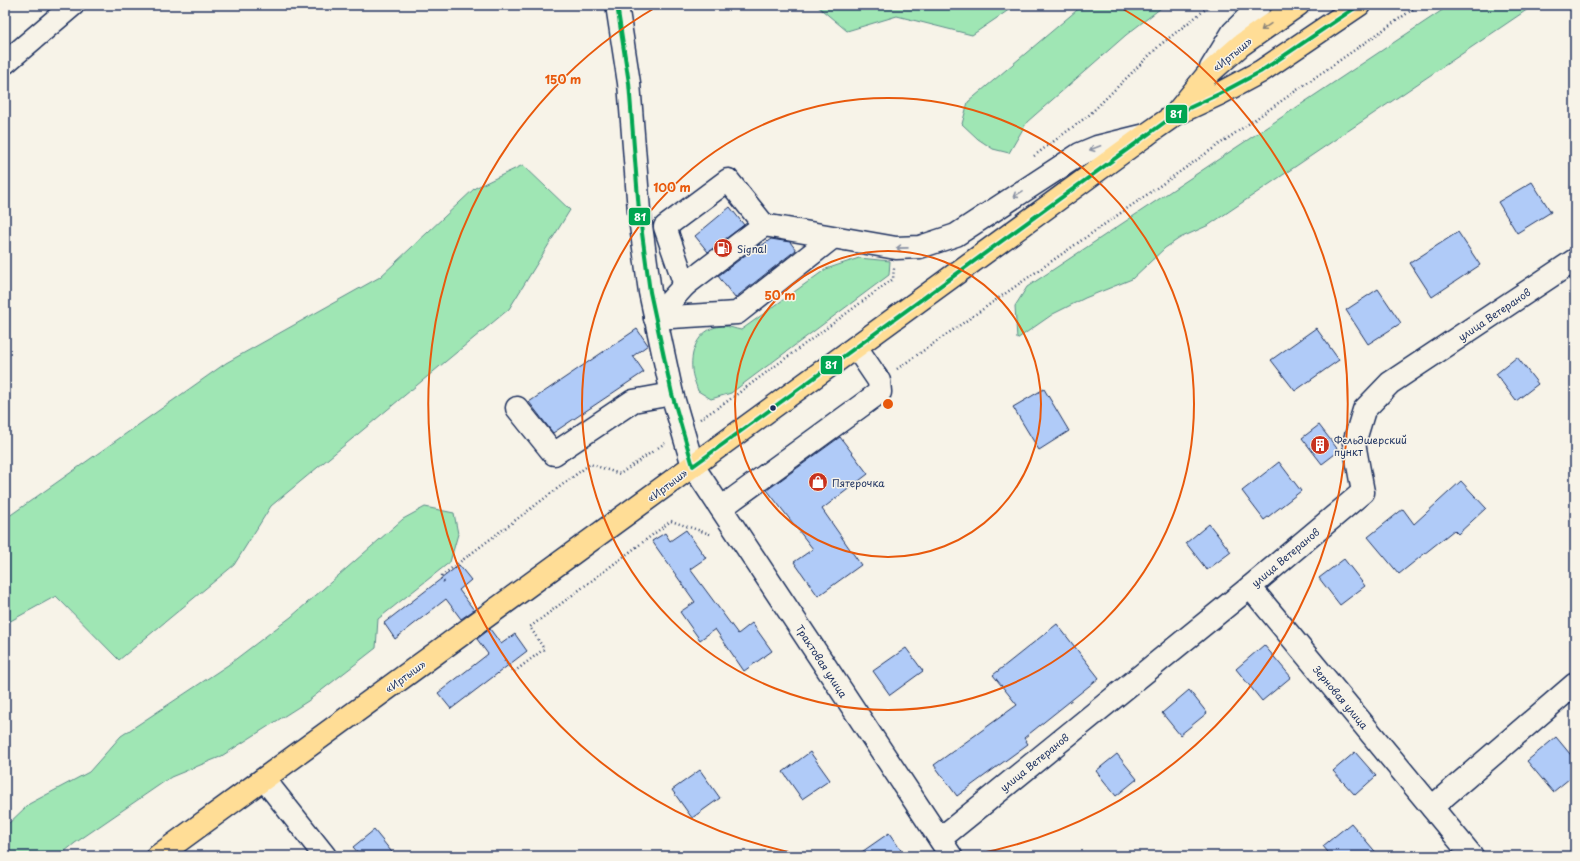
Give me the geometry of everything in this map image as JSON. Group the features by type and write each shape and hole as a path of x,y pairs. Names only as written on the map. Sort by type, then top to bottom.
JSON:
{"highway":[{"name":"«Иртыш»","path":"1176,114 1207,75 1241,45 1298,5"},
{"name":"«Иртыш»","path":"158,856 1146,135 1176,114 1219,94 1260,72 1359,5"}],"street":[{"name":"Трактовая улица","path":"617,5 629,83 639,211 650,292 672,394 693,466 945,848"},
{"path":"1207,75 1233,32 1260,5"},
{"path":"5,63 61,9"},
{"path":"685,285 665,228 728,180 764,225 896,248 920,247 956,235 1080,154 1097,146 1146,135"},
{"path":"655,318 685,285 764,225"},
{"path":"655,318 737,313 832,238"},
{"name":"улица Ветеранов","path":"945,848 1363,492 1354,443 1364,410 1390,383 1575,260"},
{"path":"725,514 880,392 880,381 856,347"},
{"path":"517,408 554,454 633,401 672,394"},
{"name":"Зерновая улица","path":"1250,587 1472,856"},
{"path":"1432,807 1575,684"},
{"path":"264,779 325,856"}],"path":[{"path":"1032,158 1089,115 1160,45 1211,5"},
{"path":"880,381 1419,5"},
{"path":"444,582 440,577 590,464 620,474 682,430 725,404 893,279 896,248"},
{"path":"504,660 514,672 544,650 530,627 671,522 710,534 725,514"}],"green space":[{"path":"816,5 1016,5 972,35 897,16 847,31"},
{"path":"1083,5 1165,5 1126,35 1027,122 1009,153 993,149 978,139 962,124 968,102"},
{"path":"1450,5 1534,5 1209,225 1180,238 1165,248 1132,279 1085,298 1053,314 1017,339 1015,306 1027,287"},
{"path":"523,165 570,210 509,309 271,506 234,565 119,660 56,596 5,624 5,519 226,363 380,277 475,188"},
{"path":"859,258 890,261 889,275 731,393 711,399 698,391 692,369 693,354 698,340 708,330 715,327 728,326 741,330 826,269"},
{"path":"425,507 454,513 458,534 450,562 378,619 376,648 308,701 220,757 171,777 75,843 59,856 5,856 5,827 29,804 89,772 121,736 228,665 291,617 403,519"}],"building":[{"path":"1532,182 1551,212 1517,233 1498,202"},
{"path":"730,207 744,225 708,252 695,236"},
{"path":"1458,232 1480,265 1432,297 1410,263"},
{"path":"771,239 790,242 796,250 735,298 718,276 760,244 761,246"},
{"path":"1378,289 1401,323 1368,344 1346,310"},
{"path":"1316,328 1339,360 1295,391 1271,360"},
{"path":"637,329 648,345 633,356 644,372 553,433 529,402"},
{"path":"1517,357 1538,384 1516,401 1496,374"},
{"path":"1044,389 1069,431 1039,450 1013,407"},
{"name":"Фельдшерский пункт","path":"1319,425 1339,451 1322,464 1302,438"},
{"path":"840,437 868,474 822,509 861,565 818,596 794,562 813,549 767,490"},
{"path":"1279,462 1301,491 1264,520 1242,491"},
{"path":"1461,481 1486,508 1458,534 1454,530 1399,574 1368,537 1403,509 1414,524"},
{"path":"1209,524 1231,552 1207,570 1186,543"},
{"path":"686,530 706,558 690,569 738,634 752,623 772,651 744,671 715,629 700,640 680,612 695,602 652,541 665,533 670,541"},
{"path":"1344,559 1365,586 1340,605 1319,578"},
{"path":"459,565 471,580 459,590 474,610 461,619 446,599 395,639 384,623"},
{"path":"1057,624 1099,678 1024,738 1028,744 957,796 934,765 1017,705 993,675"},
{"path":"490,629 501,644 515,634 527,651 451,709 438,693 488,654 477,639"},
{"path":"1264,645 1291,677 1262,701 1236,669"},
{"path":"906,648 923,671 890,695 873,671"},
{"path":"1189,690 1207,713 1180,735 1162,713"},
{"path":"1556,737 1575,760 1575,774 1553,792 1527,761"},
{"path":"810,752 830,780 802,799 783,772"},
{"path":"1355,752 1376,776 1355,795 1333,771"},
{"path":"1117,754 1137,779 1116,796 1096,771"},
{"path":"700,770 720,798 692,818 672,790"},
{"path":"1351,823 1379,856 1331,856 1323,846"},
{"path":"374,830 395,856 361,856 353,847"},
{"path":"889,833 905,856 856,856"}],"transit line":[{"name":"81","path":"617,5 629,83 639,211 650,292 672,394 693,466 1176,114 1219,94 1260,72 1359,5"}],"place":[{"name":"Signal","path":"723,248"},
{"name":"Фельдшерский пункт","path":"1320,445"},
{"name":"Пятерочка","path":"818,482"}]}
